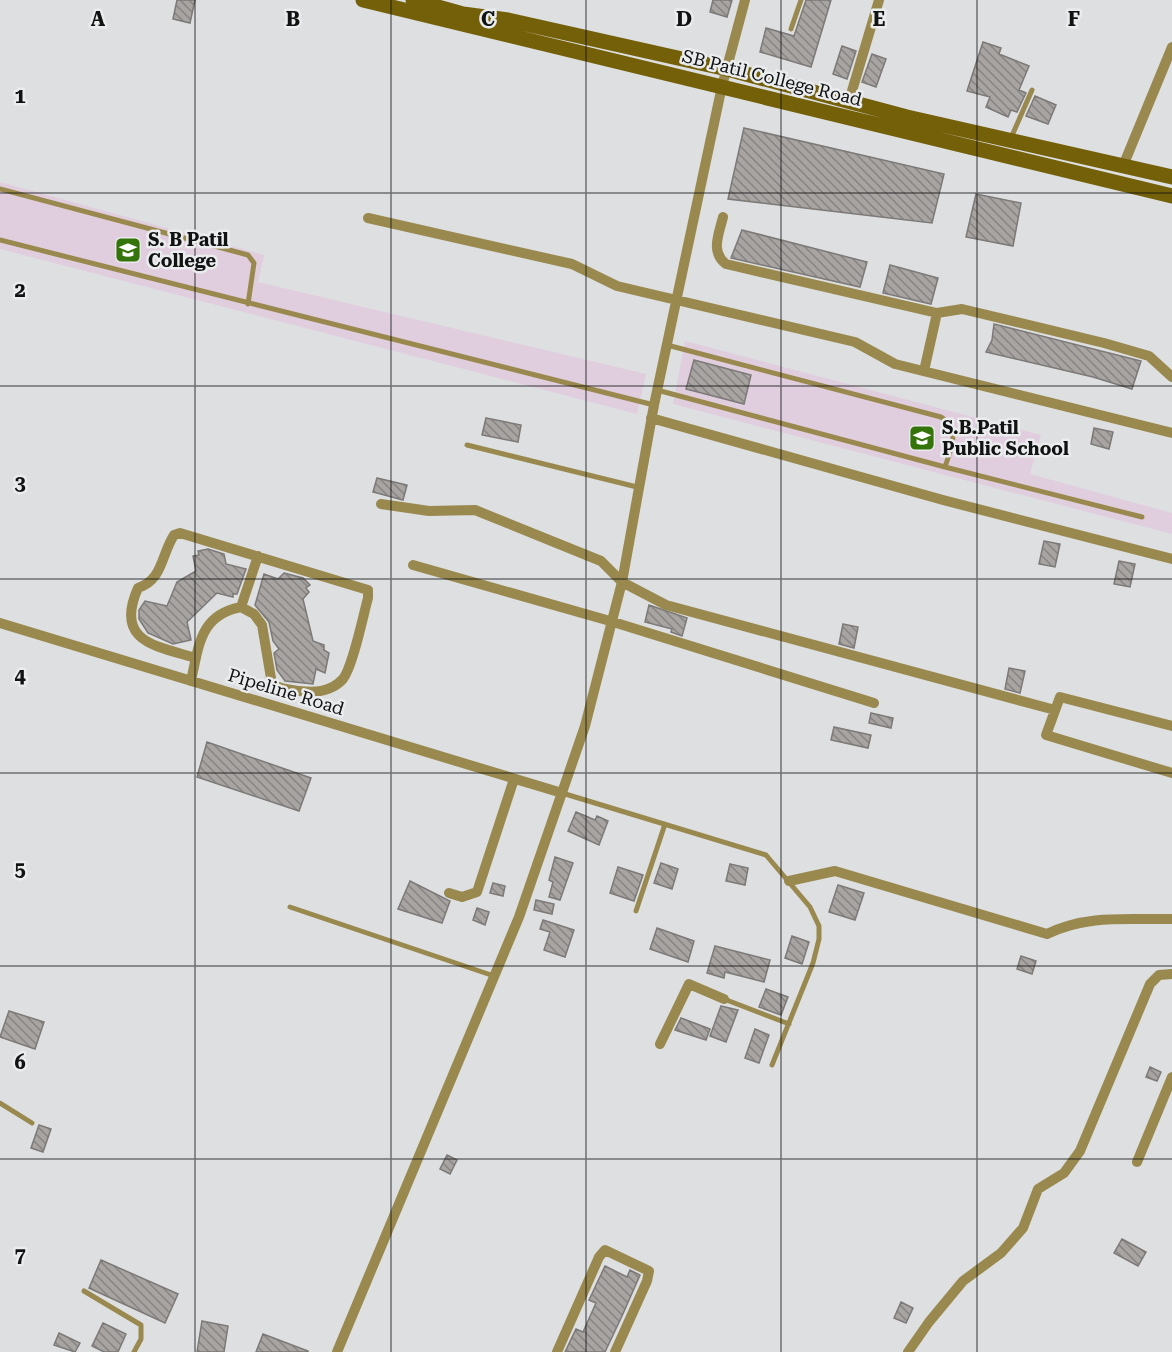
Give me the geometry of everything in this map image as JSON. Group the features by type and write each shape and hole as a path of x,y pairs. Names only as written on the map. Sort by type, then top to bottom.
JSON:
{"street":[{"name":"SB Patil College Road","path":"363,0 506,27 599,48 726,69 1010,140 1172,177"},
{"name":"SB Patil College Road","path":"413,0 506,27"},
{"path":"337,1352 534,876 585,726 610,621 622,582 637,487 666,345 722,86 745,0"},
{"path":"849,101 879,0"},
{"path":"1123,166 1172,47"},
{"name":"SB Patil College Road","path":"599,48 722,86 1172,196"},
{"path":"723,217 716,251 718,258 726,264 937,313 962,309 1104,343 1149,356 1172,377"},
{"path":"368,218 572,264 616,286 855,342 896,364 1172,433"},
{"path":"924,371 937,313"},
{"path":"651,418 943,500 1172,560"},
{"path":"381,504 429,511 475,510 602,561 622,582 666,605 1055,710"},
{"path":"190,681 209,623 224,610 241,606 254,614 262,625 272,684 278,688 316,693 342,679 349,665 368,598 368,590 180,533 168,543 159,573 148,585 138,588 133,599 131,619 134,632 142,640 196,658"},
{"path":"241,606 258,556"},
{"path":"413,565 610,621 874,703"},
{"name":"Pipeline Road","path":"0,623 562,793"},
{"path":"1172,726 1060,697 1046,735 1172,773"},
{"path":"449,893 462,897 477,892 514,778"},
{"path":"789,881 835,871 1047,934 1069,923 1093,919 1172,919"},
{"path":"908,1352 963,1281 1001,1253 1023,1228 1038,1189 1064,1173 1080,1151 1150,984 1159,975 1172,974"},
{"path":"660,1044 689,984 724,999"},
{"path":"1137,1162 1172,1077"},
{"path":"557,1352 599,1257 605,1250 649,1271 647,1281 615,1352"}],"lane":[{"path":"791,29 801,0"},
{"path":"1010,140 1032,90"},
{"path":"0,189 248,255 254,263 248,304"},
{"path":"0,240 654,405"},
{"path":"666,345 940,417 949,422 954,430 954,440 945,467"},
{"path":"657,390 1142,517"},
{"path":"467,445 637,487"},
{"path":"562,793 766,855 810,907 819,926 819,939 772,1065"},
{"path":"636,911 665,824"},
{"path":"290,907 494,976"},
{"path":"724,999 789,1024"},
{"path":"0,1103 32,1123"},
{"path":"84,1291 141,1325 141,1340 134,1352"}],"shaded area":[{"path":"0,182 264,255 258,282 646,374 637,414 0,249"},
{"name":"S.B.Patil Public School","path":"685,341 1041,435 1030,474 1172,513 1172,534 673,404"}],"building":[{"path":"177,0 195,0 190,23 173,19"},
{"path":"713,0 732,0 727,17 710,12"},
{"path":"806,0 831,0 811,67 760,52 766,28 794,36"},
{"path":"983,42 1001,48 999,54 1029,66 1019,90 1026,93 1017,112 1011,110 1008,117 986,107 990,97 967,91"},
{"path":"842,46 856,51 847,79 833,74"},
{"path":"872,54 886,59 876,87 862,82"},
{"path":"1035,96 1056,105 1048,124 1026,116"},
{"path":"744,128 944,174 932,223 728,199"},
{"path":"976,194 1021,203 1013,246 966,237"},
{"path":"742,230 867,262 860,287 731,258"},
{"path":"890,265 938,278 931,304 883,293"},
{"path":"994,324 1141,361 1132,389 1093,377 986,352 992,340"},
{"path":"694,360 751,375 744,404 686,389"},
{"path":"486,418 521,425 518,442 482,435"},
{"path":"1094,428 1113,432 1109,449 1091,444"},
{"path":"377,478 407,485 403,500 373,492"},
{"path":"1044,541 1060,544 1055,567 1039,564"},
{"path":"208,549 224,554 226,564 246,569 237,594 233,594 233,597 217,593 187,622 191,640 173,644 148,633 139,619 139,610 145,601 167,606 177,582 196,571 193,556 199,555 198,551"},
{"path":"1119,561 1135,564 1130,587 1114,584"},
{"path":"284,573 303,578 310,585 306,588 309,592 303,599 313,641 324,645 324,650 329,653 325,673 316,669 313,684 285,681 277,670 274,653 279,649 273,641 269,622 255,605 264,574 278,579"},
{"path":"649,605 687,618 682,636 671,632 672,629 645,622"},
{"path":"843,624 858,627 854,648 839,644"},
{"path":"1009,668 1025,671 1020,693 1005,689"},
{"path":"871,713 893,718 891,728 869,723"},
{"path":"834,727 871,735 868,748 831,740"},
{"path":"207,742 311,778 299,811 197,777"},
{"path":"576,812 595,820 597,816 608,821 599,845 568,831"},
{"path":"555,857 573,863 560,900 549,897 553,882 549,880"},
{"path":"661,863 678,869 672,889 654,883"},
{"path":"730,864 748,868 745,885 726,881"},
{"path":"618,867 643,875 634,901 610,893"},
{"path":"410,881 450,901 442,923 398,909"},
{"path":"493,883 505,886 503,896 490,893"},
{"path":"838,885 864,893 855,920 829,912"},
{"path":"536,900 554,904 552,914 534,910"},
{"path":"477,908 489,912 485,925 473,920"},
{"path":"543,920 574,930 565,957 544,950 550,932 540,929"},
{"path":"657,928 694,941 688,962 650,949"},
{"path":"792,936 809,942 802,964 785,958"},
{"path":"715,946 770,960 764,982 725,972 724,978 707,973"},
{"path":"1021,956 1036,961 1032,974 1017,969"},
{"path":"766,989 788,997 781,1015 759,1007"},
{"path":"721,1006 738,1010 726,1042 710,1036"},
{"path":"9,1011 44,1022 35,1049 0,1037"},
{"path":"681,1018 710,1029 706,1040 675,1030"},
{"path":"755,1029 769,1035 759,1063 745,1058"},
{"path":"1150,1067 1161,1072 1157,1081 1146,1077"},
{"path":"39,1125 51,1129 43,1152 31,1148"},
{"path":"447,1155 457,1160 450,1174 440,1169"},
{"path":"1122,1239 1146,1252 1138,1266 1114,1253"},
{"path":"101,1260 178,1294 165,1323 89,1288"},
{"path":"605,1266 627,1277 630,1270 640,1275 622,1316 605,1352 565,1352 576,1329 583,1332 596,1303 589,1300"},
{"path":"901,1302 913,1308 906,1323 894,1318"},
{"path":"202,1321 228,1326 224,1352 197,1352"},
{"path":"103,1323 126,1334 118,1352 104,1352 92,1346"},
{"path":"59,1333 80,1343 75,1352 54,1345"},
{"path":"263,1334 308,1351 308,1352 256,1352"}],"place":[{"name":"S. B Patil College","path":"128,250"},
{"name":"S.B.Patil Public School","path":"922,438"}]}
